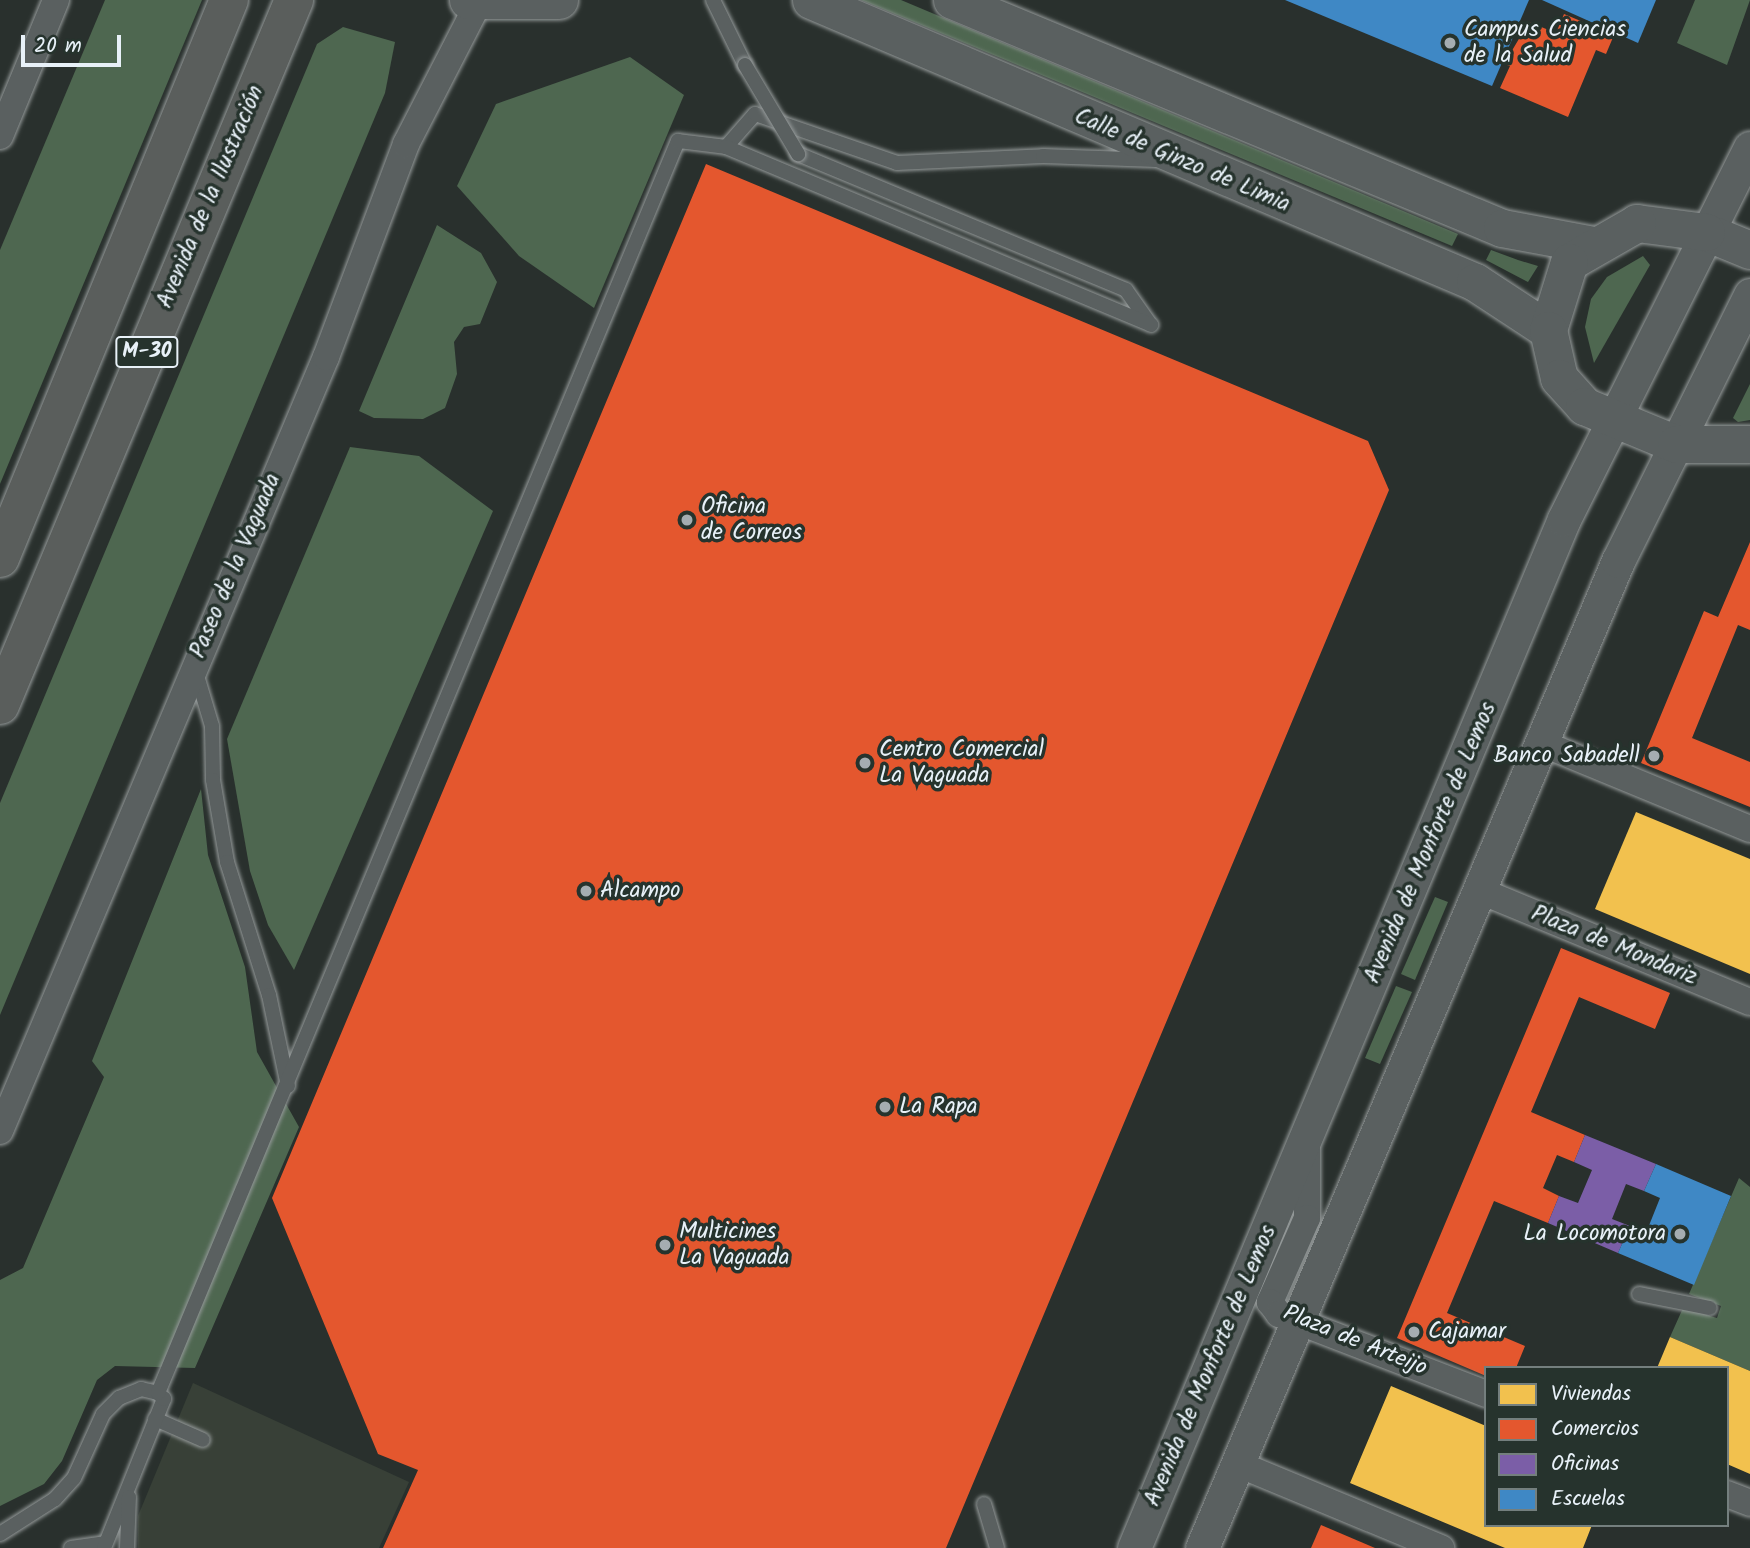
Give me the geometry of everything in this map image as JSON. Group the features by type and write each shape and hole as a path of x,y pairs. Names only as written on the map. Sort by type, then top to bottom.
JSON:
{"highway":[{"name":"M-30","path":"0,558 229,0"},
{"name":"Avenida de la Ilustración","path":"0,705 294,0"}],"main road":[{"path":"473,2 559,0"},
{"name":"Calle de Ginzo de Limia","path":"811,0 1182,160 1475,282 1548,330"},
{"path":"952,0 1502,228 1594,245"},
{"path":"1750,250 1706,232 1637,223 1594,245 1569,262 1548,330 1565,388 1609,420 1676,444 1750,444"}],"street":[{"path":"0,136 56,0"},
{"name":"Paseo de la Vaguada","path":"0,1131 326,357 406,144 473,2"},
{"name":"Avenida de Monforte de Lemos","path":"1134,1548 1609,420 1750,148"},
{"path":"1202,1548 1541,743 1676,444 1750,295"},
{"path":"1541,743 1750,829"},
{"name":"Plaza de Mondariz","path":"1478,890 1750,1002"},
{"name":"Plaza de Arteijo","path":"1307,1137 1307,1219 1270,1301 1279,1314 1484,1393"},
{"path":"1238,1464 1441,1548"},
{"path":"1729,1495 1750,1503"}],"lane":[{"path":"158,1393 288,1086 678,141 726,147 1151,325 1126,290 798,154 745,65 713,0"},
{"path":"726,147 755,114 897,163 1043,156 1182,160"},
{"path":"194,665 212,726 212,780 227,862 269,995 288,1086"},
{"path":"1639,1294 1710,1308"},
{"path":"0,1534 55,1499 74,1478 103,1413 119,1398 141,1389 158,1393 164,1399 107,1543 71,1548"},
{"path":"155,1419 203,1440"},
{"path":"127,1548 134,1475"},
{"path":"984,1504 996,1548"}],"shaded area":[{"path":"193,1383 409,1482 379,1548 138,1548 138,1516"}],"green space":[{"path":"105,0 202,0 0,484 0,250"},
{"path":"861,0 901,0 1458,234 1452,246"},
{"path":"1695,0 1750,0 1727,65 1677,43"},
{"path":"343,27 395,42 385,93 0,1015 0,803 317,44"},
{"path":"630,57 684,95 594,308 519,256 457,186 496,104"},
{"path":"437,225 481,253 497,282 480,324 464,327 454,342 457,374 445,408 423,419 374,418 359,411"},
{"path":"1491,250 1538,266 1528,282 1486,260"},
{"path":"1643,256 1650,265 1594,363 1585,327 1591,299 1607,277"},
{"path":"1750,384 1750,420 1738,422 1733,418"},
{"path":"350,447 419,456 493,511 294,970 268,925 250,871 227,739"},
{"path":"201,789 208,855 245,967 257,1052 299,1127 195,1368 115,1366 97,1380 62,1461 44,1484 0,1506 0,1280 23,1268 104,1077 92,1061"},
{"path":"1435,897 1448,902 1415,980 1401,974"},
{"path":"1396,986 1412,992 1380,1064 1365,1058"},
{"path":"1739,1178 1750,1187 1750,1371 1670,1337 1683,1308 1717,1318 1721,1306 1689,1294"}],"building: Viviendas":[{"path":"1636,812 1750,859 1750,974 1595,909"},
{"path":"1670,1337 1750,1371 1750,1474 1729,1465 1729,1366 1658,1366"},
{"path":"1391,1386 1484,1425 1484,1527 1591,1527 1583,1548 1505,1548 1350,1483"}],"building: Comercios":[{"path":"1564,14 1614,35 1606,54 1596,50 1568,117 1500,88 1510,66 1504,64 1529,22 1556,33"},
{"name":"Centro Comercial La Vaguada","path":"706,164 1368,441 1389,490 946,1548 383,1548 418,1470 378,1454 272,1198"},
{"path":"1750,542 1750,630 1738,625 1692,738 1750,762 1750,807 1641,763 1704,611 1718,617"},
{"path":"1561,948 1670,993 1655,1029 1579,997 1531,1112 1585,1135 1574,1162 1557,1155 1543,1188 1559,1196 1548,1223 1494,1201 1447,1313 1525,1346 1517,1366 1484,1366 1484,1375 1397,1338"},
{"path":"1321,1525 1375,1548 1311,1548"}],"building: Oficinas":[{"path":"1585,1135 1656,1164 1644,1191 1626,1184 1612,1219 1630,1226 1618,1253 1548,1223 1559,1196 1578,1203 1592,1170 1574,1162"}],"building: Escuelas":[{"name":"Campus Ciencias de la Salud","path":"1285,0 1529,0 1492,86"},
{"name":"Campus Ciencias de la Salud","path":"1542,0 1656,0 1638,43"},
{"path":"1656,1164 1731,1196 1694,1285 1618,1253 1630,1226 1646,1233 1660,1198 1644,1191"}],"place":[{"name":"Campus Ciencias de la Salud","path":"1450,43"},
{"name":"Oficina de Correos","path":"687,520"},
{"name":"Banco Sabadell","path":"1654,756"},
{"name":"Centro Comercial La Vaguada","path":"865,763"},
{"name":"Alcampo","path":"586,891"},
{"name":"La Rapa","path":"885,1107"},
{"name":"La Locomotora","path":"1680,1234"},
{"name":"Multicines La Vaguada","path":"665,1245"},
{"name":"Cajamar","path":"1414,1332"}]}
